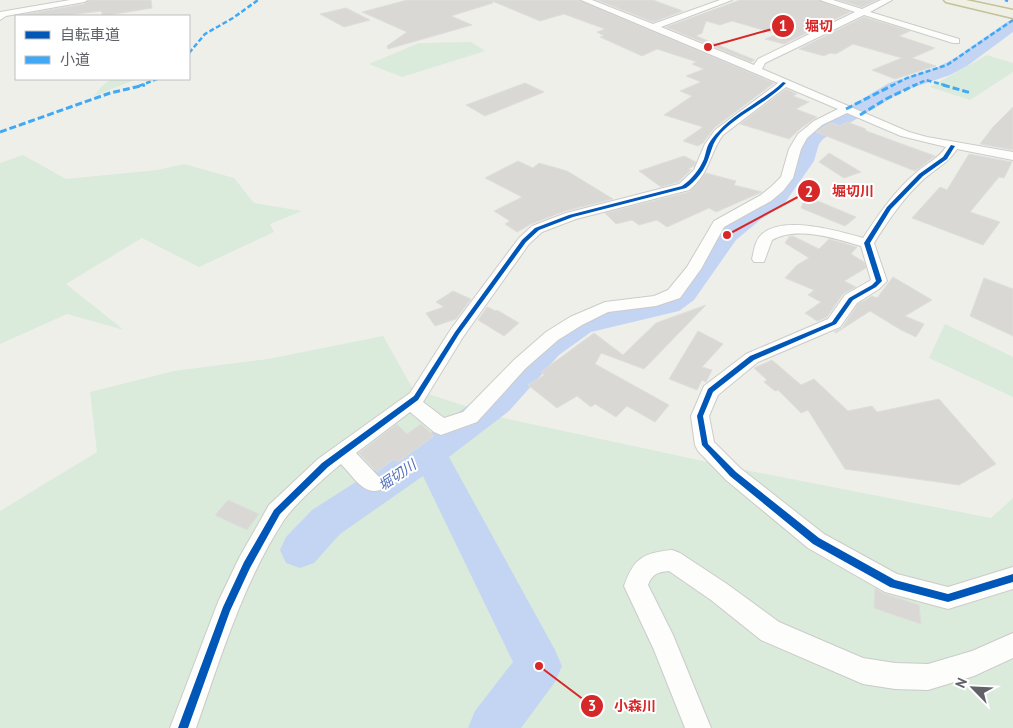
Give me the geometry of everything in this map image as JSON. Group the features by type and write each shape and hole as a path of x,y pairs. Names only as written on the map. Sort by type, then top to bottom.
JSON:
{"highway":[{"path":"950,0 1013,14"}],"street":[{"path":"1,14 84,0"},
{"path":"585,0 905,134 953,146 1013,156"},
{"path":"652,27 728,0"},
{"path":"824,0 956,41"},
{"path":"756,70 761,61 888,0"},
{"path":"183,728 226,610 262,536 277,512 325,465 416,398 457,333 524,241 537,229 571,216 684,187 697,177 711,143 734,119 773,94 784,83"},
{"path":"411,402 441,427 470,417 520,364 552,336 576,321 605,307 656,301 674,294 692,269 719,224 766,198 778,188 787,178 795,149 802,136 818,123 846,109"},
{"path":"953,146 945,158 921,175 888,208 867,243 878,281 874,286 851,299 834,322 752,358 710,391 700,416 705,445 733,474 816,540 893,584 948,598 1013,578"},
{"path":"759,259 765,238 774,232 783,230 816,232 867,243"},
{"path":"342,452 373,484"},
{"path":"698,728 664,644 636,586 641,571 650,563 672,560 719,592 770,631 863,671 895,676 928,677 974,663 1013,645"}],"green space":[{"path":"471,42 485,51 402,77 369,64 419,43"},
{"path":"987,55 1013,63 1013,72 970,100 930,87"},
{"path":"110,80 134,80 94,96"},
{"path":"23,155 66,179 157,170 184,164 234,178 254,203 302,211 270,224 274,232 199,267 142,238 66,284 124,330 67,314 0,344 0,163"},
{"path":"945,324 1013,357 1013,397 929,358"},
{"path":"383,336 413,389 499,417 740,469 991,518 1013,498 1013,728 0,728 0,511 97,452 90,392 174,371 268,359"}],"building":[{"path":"90,0 151,0 152,8 109,15 103,15 101,11 69,15 21,15 84,4"},
{"path":"407,0 579,0 774,83 714,128 703,143 698,146 683,141 703,127 664,115 692,96 680,91 701,82 686,76 704,69 692,64 697,62 657,49 642,56 600,37 604,36 597,32 605,29 564,14 540,21 492,1 493,3 451,16 472,25 388,49 387,46 407,32 362,12"},
{"path":"597,0 653,0 683,11 653,22"},
{"path":"740,0 818,0 850,12 784,44 765,39 777,34 732,21 720,25 706,21 702,33 696,36 755,60 751,62 666,27"},
{"path":"839,0 877,0 862,7"},
{"path":"346,8 370,20 344,27 320,14"},
{"path":"864,17 910,31 899,36 935,48 912,58 936,66 895,79 872,70 902,58 853,44 836,54 830,53 824,56 799,49"},
{"path":"525,83 544,92 485,116 466,105"},
{"path":"786,89 797,94 793,96 809,102 796,109 817,117 789,139 740,124"},
{"path":"1013,107 1013,150 980,144 993,127"},
{"path":"847,122 935,156 915,171 816,132 831,123 840,126"},
{"path":"829,153 861,172 844,178 819,162"},
{"path":"969,154 1012,162 1004,178 999,177 970,212 1000,222 983,245 912,218 940,187 947,190"},
{"path":"684,156 696,162 694,166 688,169 691,170 678,182 661,187 639,171"},
{"path":"518,161 533,168 539,163 567,171 613,199 565,211 531,224 517,232 505,224 510,221 494,211 522,197 485,178"},
{"path":"706,173 736,181 734,185 762,192 716,212 709,208 667,227 657,220 639,225 632,220 616,224 605,213 689,192"},
{"path":"806,196 856,217 845,226 801,208"},
{"path":"793,236 819,249 829,239 857,247 851,254 864,262 866,268 844,281 856,287 843,294 827,317 817,321 805,313 821,302 808,295 814,290 785,278 797,265 809,258 785,243 789,237"},
{"path":"893,277 932,300 905,316 924,324 916,337 870,311 836,333 834,332 842,328 858,304 872,296 877,298"},
{"path":"984,278 1013,289 1013,336 970,316"},
{"path":"453,291 471,299 456,319 435,326 426,313 444,307 436,302"},
{"path":"706,305 644,369 601,353 595,364 669,405 655,422 627,406 616,417 595,404 591,407 577,396 557,408 528,385 544,375 541,372 594,333 623,355 656,323"},
{"path":"487,307 497,310 519,323 504,336 478,320"},
{"path":"698,331 723,344 702,367 712,370 706,382 702,380 697,390 669,379"},
{"path":"772,360 801,385 814,379 848,411 872,406 877,412 939,399 996,464 959,485 845,469 808,410 801,413 778,390 775,391 764,382 767,380 754,368"},
{"path":"397,424 407,434 421,424 434,436 398,462 394,459 377,472 359,453"},
{"path":"228,500 259,514 247,530 215,515"},
{"path":"875,588 885,594 919,605 921,624 874,608"}],"waterway":[{"name":"堀切川","path":"429,453 497,402 548,347 582,324 652,309 669,304 684,294 727,235 751,215 776,199 803,161 809,143 816,135 896,87 944,71 961,62 1013,25"},
{"name":"堀切川","path":"300,550 326,522 429,453"},
{"path":"429,453 539,666 492,728"}],"marked path":[{"path":"190,52 205,34 233,18 258,0"},
{"path":"846,109 907,78 947,65 1013,20"},
{"path":"0,132 110,93 145,85 155,80"},
{"path":"860,115 886,99 926,80 971,93"}],"cycle path":[{"path":"183,728 226,610 247,565 277,512 325,465 416,398 457,333 524,241 537,229 571,216 684,187 695,178 707,157 711,144 719,133 784,83"},
{"path":"953,146 945,158 921,175 889,208 867,243 879,281 874,286 851,299 834,323 752,358 710,391 700,416 705,445 733,474 816,541 893,584 948,598 1013,578"}],"place":[{"name":"堀切","path":"708,47"},
{"name":"堀切川","path":"727,235"},
{"name":"小森川","path":"539,666"}]}
